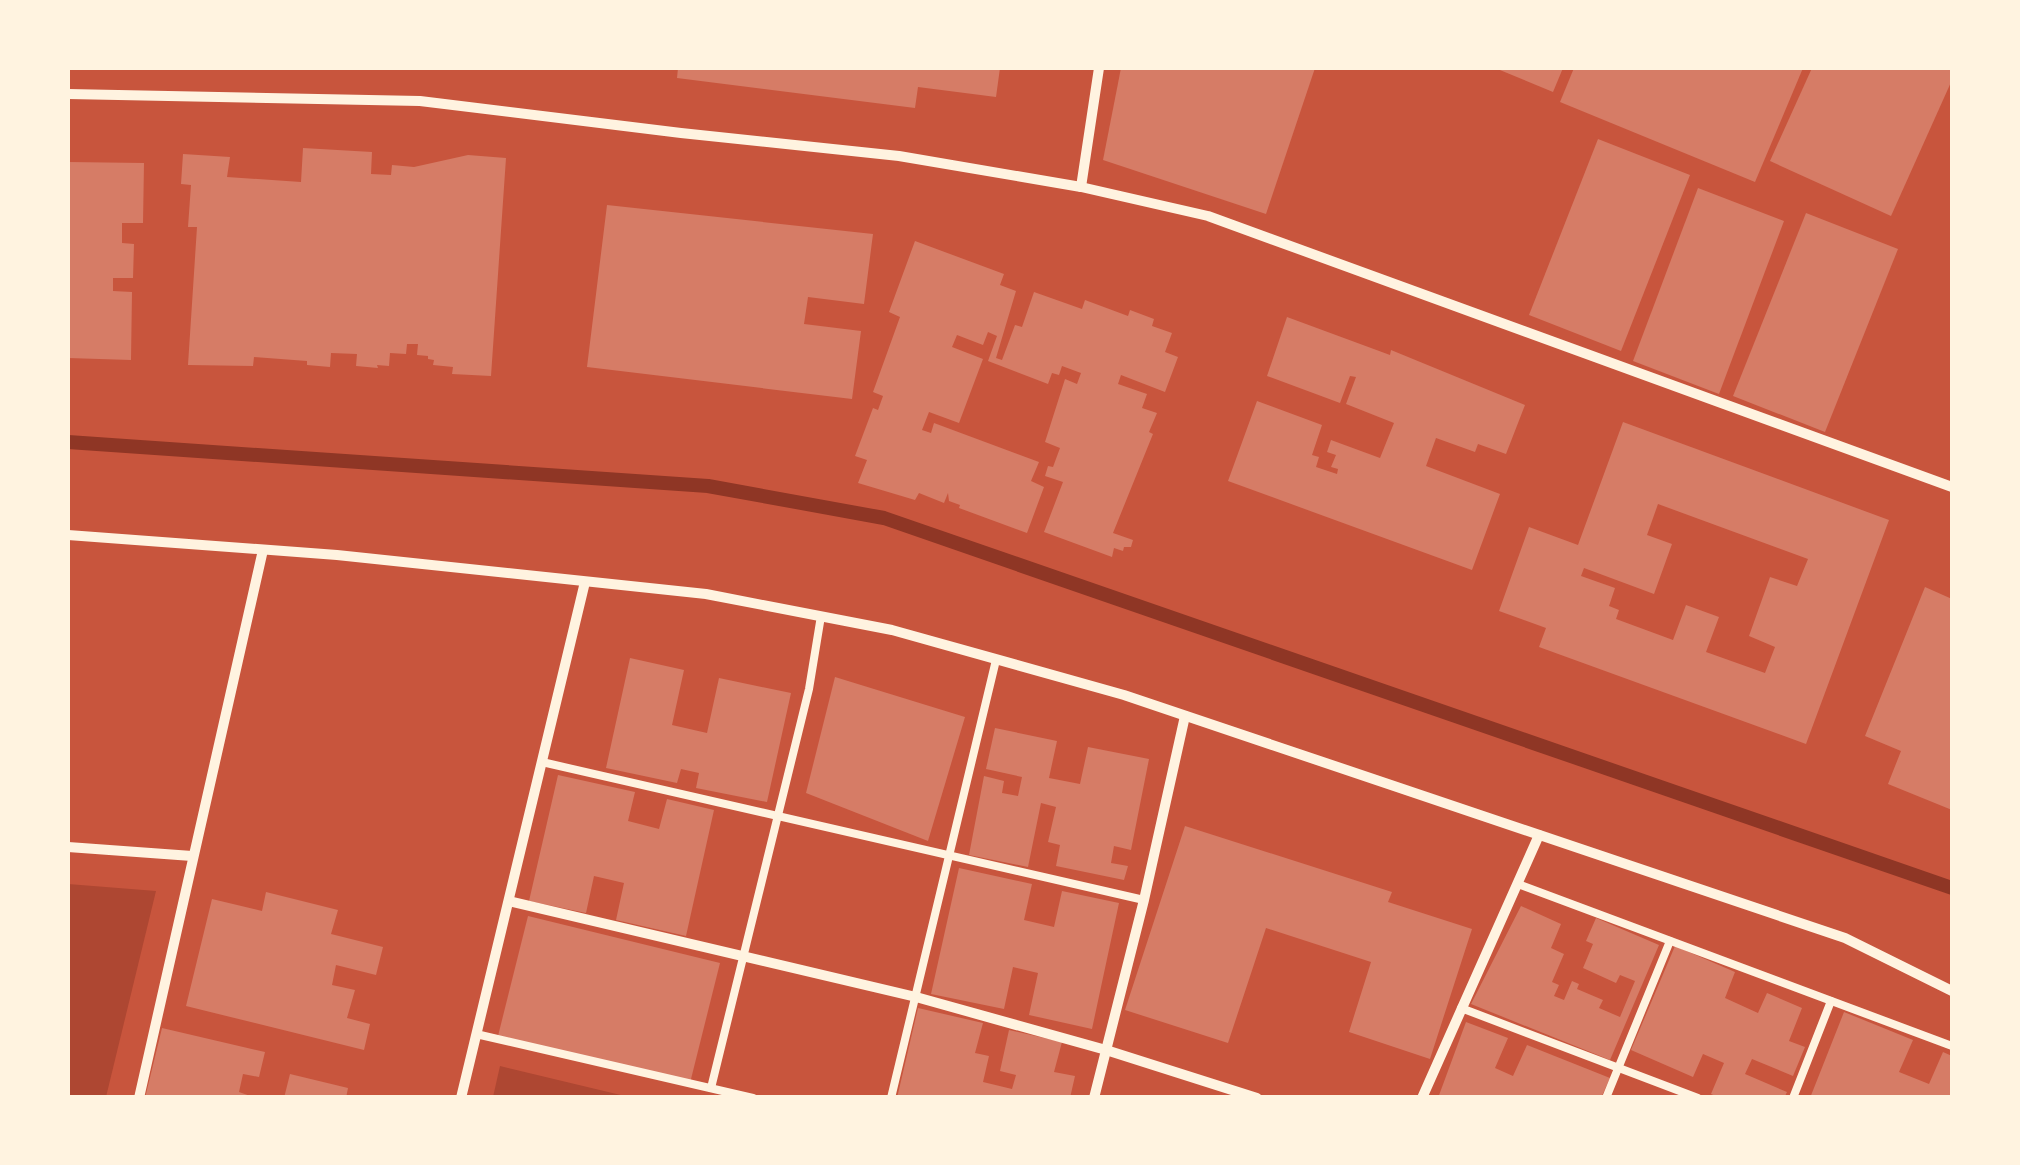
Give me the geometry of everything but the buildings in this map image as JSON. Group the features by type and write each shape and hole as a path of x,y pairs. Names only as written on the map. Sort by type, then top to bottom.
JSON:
{"street":[{"path":"1082,188 1099,68"},
{"path":"68,94 420,101 898,156 1082,188 1208,216 1952,487"},
{"path":"68,536 263,550 706,594 892,630 1124,695 1845,938 1952,992"},
{"path":"139,1098 263,550"},
{"path":"461,1098 585,582"},
{"path":"1094,1098 1185,716"},
{"path":"1422,1098 1539,835"},
{"path":"68,847 192,856"},
{"path":"509,901 916,997 1106,1050 1257,1098"}],"lane":[{"path":"711,1088 809,689 822,616"},
{"path":"891,1098 996,660"},
{"path":"542,762 1144,900"},
{"path":"1518,884 1952,1046"},
{"path":"1606,1098 1670,941"},
{"path":"1793,1098 1831,1001"},
{"path":"1461,1008 1698,1098"},
{"path":"476,1034 753,1098"}],"shaded area":[{"path":"68,884 156,891 106,1097 68,1097"},
{"path":"500,1066 629,1097 493,1097"}],"waterway":[{"path":"68,442 708,486 884,518 1952,888"}]}
